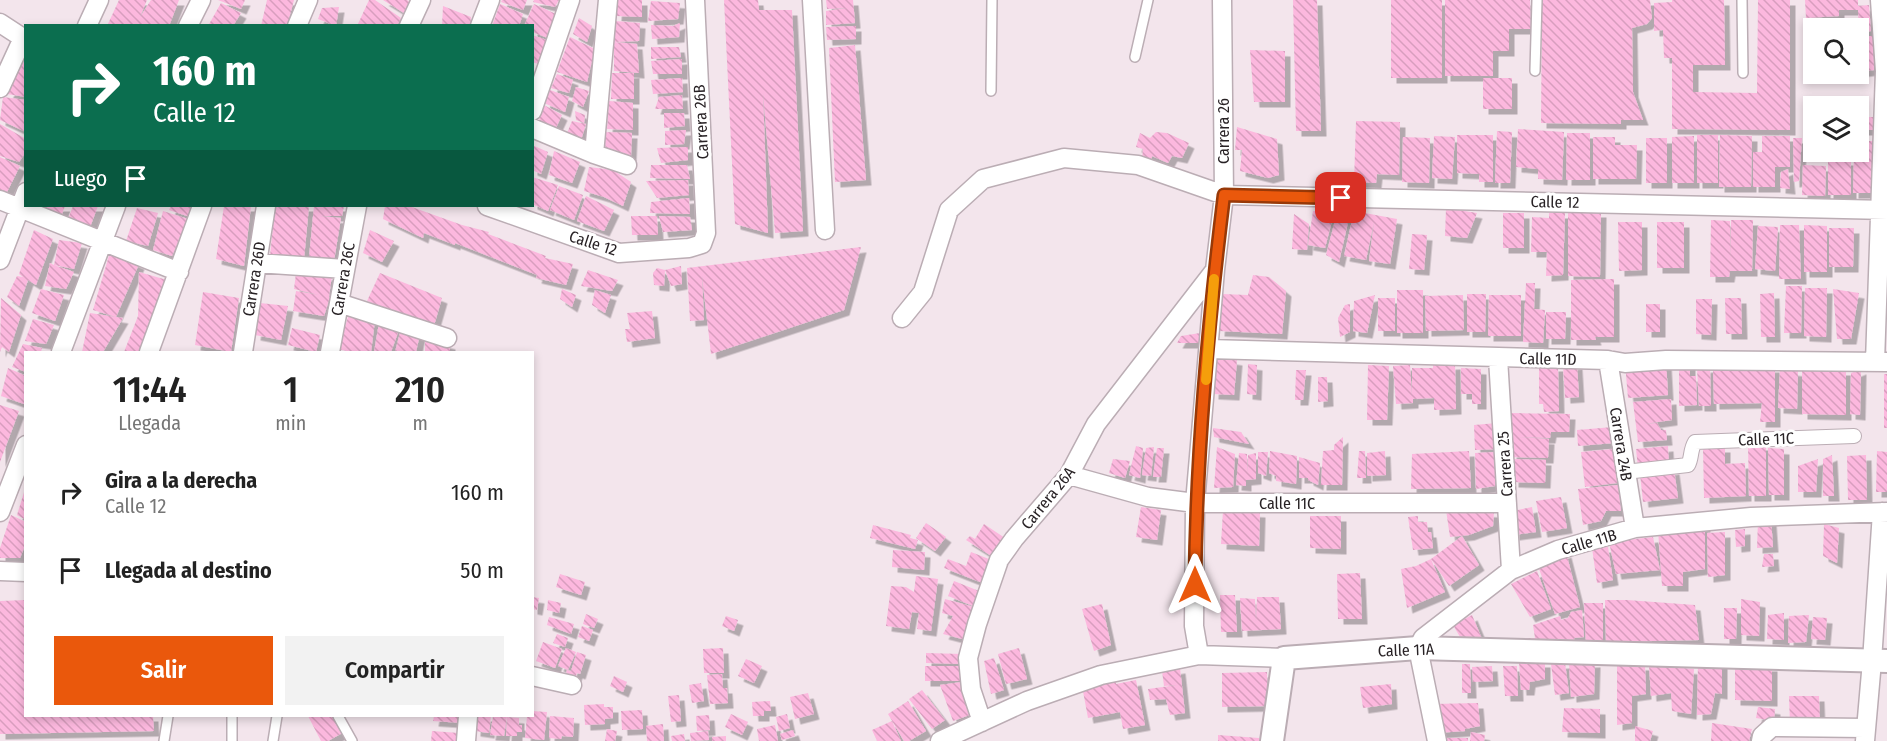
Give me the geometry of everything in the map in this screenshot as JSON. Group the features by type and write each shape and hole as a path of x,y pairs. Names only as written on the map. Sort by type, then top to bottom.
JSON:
{"street":[{"path":"88,24 99,0"},
{"path":"189,24 201,0"},
{"path":"298,24 308,0"},
{"path":"410,24 421,0"},
{"path":"481,24 490,0"},
{"path":"534,105 570,0"},
{"path":"594,154 608,0"},
{"name":"Carrera 26B","path":"695,0 706,233 702,244"},
{"path":"812,0 825,230"},
{"name":"Carrera 26","path":"1199,655 1194,626 1195,503 1215,270 1224,195 1222,0"},
{"path":"1880,0 1885,71 1881,362"},
{"path":"0,23 24,38"},
{"path":"0,40 24,38"},
{"path":"0,88 24,38"},
{"path":"534,129 627,165"},
{"name":"Calle 12","path":"902,318 923,292 949,210 983,179 1064,158 1138,165 1224,195 1884,210"},
{"path":"0,201 23,200 0,260"},
{"path":"36,207 103,242 178,272"},
{"path":"61,351 116,207"},
{"path":"149,351 202,207"},
{"name":"Carrera 26D","path":"243,351 266,207"},
{"name":"Carrera 26C","path":"330,351 357,207"},
{"name":"Calle 12","path":"490,207 619,253 689,248 702,244"},
{"path":"257,263 345,269"},
{"name":"Carrera 26A","path":"981,722 971,689 968,658 999,560 1014,539 1070,475 1096,424 1215,270"},
{"path":"339,303 447,338"},
{"name":"Calle 11D","path":"1209,349 1608,360 1625,363 1666,360 1881,362"},
{"name":"Carrera 25","path":"1498,358 1511,570"},
{"name":"Carrera 24B","path":"1608,360 1624,472 1635,528"},
{"name":"Calle 11C","path":"1624,472 1688,465 1691,448 1695,442 1854,436"},
{"path":"0,512 24,450"},
{"name":"Calle 11C","path":"1070,475 1148,497 1195,503 1507,503"},
{"path":"1761,741 1762,736 1772,727 1865,735 1880,661 1884,512"},
{"name":"Calle 11B","path":"1418,648 1423,638 1511,570 1558,550 1635,528 1751,517 1884,512"},
{"path":"0,571 24,572"},
{"path":"1418,648 1437,741"},
{"name":"Calle 11A","path":"940,741 1027,701 1101,675 1199,655 1284,658 1418,648 1880,661"},
{"path":"1272,741 1284,658"},
{"path":"534,676 572,685"},
{"path":"466,741 468,717"}],"lane":[{"path":"991,91 992,0"},
{"path":"1135,57 1148,0"},
{"path":"1535,71 1537,0"},
{"path":"1742,0 1743,73"},
{"path":"164,741 168,717"},
{"path":"231,717 232,741"},
{"path":"273,741 277,717"},
{"path":"339,717 352,741"}],"building":[{"path":"119,0 147,0 140,17 151,0 179,0 170,24 108,24"},
{"path":"218,0 245,0 241,9"},
{"path":"267,0 294,0 288,24 261,24"},
{"path":"369,0 375,0 401,18 398,24 358,24"},
{"path":"383,0 407,0 412,4 404,13"},
{"path":"502,0 527,0 523,10 501,2"},
{"path":"534,0 559,0 555,7 533,2"},
{"path":"617,0 642,0 642,17 616,16"},
{"path":"724,0 758,0 759,10 792,10 803,231 775,233 763,93 768,233 735,224"},
{"path":"826,0 853,0 855,23 826,25 826,11 847,8 827,9"},
{"path":"1293,0 1317,0 1321,131 1296,131"},
{"path":"1391,0 1442,0 1442,78 1391,78"},
{"path":"1445,0 1530,0 1531,29 1509,29 1509,51 1493,51 1493,76 1445,76"},
{"path":"1542,0 1650,0 1652,18 1647,24 1632,28 1633,92 1643,120 1621,120 1621,124 1541,123"},
{"path":"1672,0 1724,0 1725,65 1693,65 1693,92 1757,93 1758,0 1790,0 1790,130 1672,129 1672,58 1664,58 1663,30 1654,31 1654,3 1672,2"},
{"path":"1805,0 1858,0 1858,6 1869,5 1871,31 1869,31 1869,18 1858,18 1858,10 1839,10 1839,16 1806,18"},
{"path":"651,1 680,3 678,19 648,21"},
{"path":"221,3 241,13 234,24 209,24"},
{"path":"500,4 523,14 520,24 493,24"},
{"path":"534,4 556,14 548,38 534,33 534,24 525,24"},
{"path":"443,6 471,17 470,24 442,24"},
{"path":"339,7 336,24 318,19 322,8"},
{"path":"579,18 592,26 587,42 573,34"},
{"path":"615,21 640,23 639,41 614,42"},
{"path":"680,23 679,37 652,39 651,25 673,26"},
{"path":"856,26 856,39 827,40 826,27"},
{"path":"534,36 547,40 538,64 534,63"},
{"path":"1869,36 1873,36 1874,70 1869,71"},
{"path":"570,37 595,49 587,82 557,72"},
{"path":"614,42 637,44 639,73 614,71"},
{"path":"855,45 866,180 835,182 829,48"},
{"path":"651,47 679,47 681,57 651,59"},
{"path":"1250,50 1285,51 1285,102 1254,102"},
{"path":"682,59 682,74 653,74 651,61"},
{"path":"24,61 24,97 7,94"},
{"path":"612,73 634,73 634,99 611,99"},
{"path":"557,74 573,80 569,93 551,88"},
{"path":"682,78 683,92 653,94 651,80"},
{"path":"1483,78 1512,78 1512,109 1483,109"},
{"path":"576,87 589,91 583,107 572,101"},
{"path":"550,90 569,97 565,112 544,103"},
{"path":"682,95 683,109 655,109 659,97"},
{"path":"3,97 24,100 24,131 0,120"},
{"path":"609,101 633,103 633,130 607,129"},
{"path":"544,105 562,115 554,132 537,127"},
{"path":"575,111 585,115 584,123 576,120"},
{"path":"664,113 684,113 685,126 664,128"},
{"path":"1869,117 1874,117 1873,130 1869,130"},
{"path":"572,121 586,124 581,140 567,133"},
{"path":"1356,121 1400,122 1399,175 1377,174 1376,183 1354,182"},
{"path":"0,124 24,138 24,155 19,162 0,156"},
{"path":"1237,127 1277,139 1279,175 1268,178 1240,171 1242,150 1235,150"},
{"path":"1518,129 1564,132 1562,180 1538,179 1538,169 1516,167"},
{"path":"686,130 684,144 665,145 665,131"},
{"path":"1497,131 1512,132 1510,183 1495,183"},
{"path":"604,132 632,133 631,156 606,154"},
{"path":"1156,132 1167,133 1189,143 1182,158 1172,156 1168,163 1152,156 1151,162 1142,159 1143,149 1136,147 1140,133 1150,138"},
{"path":"1567,133 1590,133 1590,180 1566,180"},
{"path":"1457,135 1493,135 1493,182 1479,182 1479,174 1457,173"},
{"path":"1697,135 1718,135 1718,183 1697,183"},
{"path":"1720,135 1752,136 1751,187 1719,187"},
{"path":"1434,136 1455,137 1452,179 1432,178"},
{"path":"1694,136 1694,183 1672,183 1672,137"},
{"path":"1762,136 1790,136 1790,167 1775,167 1775,187 1753,187 1753,152 1762,152"},
{"path":"1403,137 1430,138 1429,183 1402,182"},
{"path":"1593,137 1615,137 1615,145 1637,145 1636,179 1593,179"},
{"path":"1646,138 1667,138 1667,183 1646,183"},
{"path":"1793,138 1802,138 1799,181 1794,182"},
{"path":"1869,141 1876,141 1874,193 1853,193 1854,162 1869,162"},
{"path":"534,146 548,152 541,174 534,171"},
{"path":"688,147 688,160 661,163 657,148"},
{"path":"554,151 580,162 572,183 549,175"},
{"path":"0,157 20,166 6,194 0,191"},
{"path":"1828,162 1851,162 1851,195 1828,195"},
{"path":"651,165 687,165 690,179 650,178"},
{"path":"1803,165 1826,166 1825,196 1802,195"},
{"path":"589,167 613,170 631,182 623,206 584,191"},
{"path":"1788,169 1790,189 1780,188 1781,172"},
{"path":"534,178 558,185 548,211 534,205"},
{"path":"688,180 689,195 657,198 646,181"},
{"path":"559,186 583,195 574,220 550,210"},
{"path":"586,196 614,210 604,231 577,221"},
{"path":"689,198 690,214 650,213 651,202"},
{"path":"43,207 65,207 62,214"},
{"path":"73,207 98,207 90,227 68,219"},
{"path":"170,207 195,207 190,217 169,210"},
{"path":"224,207 251,207 244,266 216,259"},
{"path":"275,207 309,207 304,259 270,256"},
{"path":"314,207 344,207 342,216 320,216 341,218 334,261 309,258"},
{"path":"385,207 412,207 489,232 488,234 546,256 545,258 573,264 566,285 536,278 537,275 455,243 455,245 424,233 423,238 383,219"},
{"path":"137,208 158,213 148,246 126,241"},
{"path":"1446,208 1477,213 1467,238 1445,236"},
{"path":"163,211 188,219 172,256 153,250"},
{"path":"1313,211 1334,213 1325,248 1308,245"},
{"path":"1354,211 1397,219 1390,264 1369,261 1374,222 1366,260 1344,256"},
{"path":"1568,212 1601,212 1600,277 1568,276"},
{"path":"1337,213 1349,218 1339,262 1326,255"},
{"path":"1503,213 1524,213 1524,248 1503,248"},
{"path":"1549,213 1565,213 1563,275 1546,276 1547,252 1531,252 1532,217 1549,218"},
{"path":"1294,214 1309,224 1307,250 1292,249"},
{"path":"631,216 657,216 658,235 632,235"},
{"path":"659,216 690,217 692,230 663,232"},
{"path":"1711,220 1730,221 1730,261 1731,220 1753,220 1752,271 1730,271 1729,277 1710,277"},
{"path":"1618,222 1642,222 1642,270 1619,271"},
{"path":"1657,222 1684,222 1684,268 1657,268"},
{"path":"1780,225 1799,225 1801,279 1779,279"},
{"path":"1804,225 1827,226 1827,272 1804,272"},
{"path":"1758,226 1778,227 1775,271 1755,269"},
{"path":"1829,228 1854,228 1853,267 1829,267"},
{"path":"34,230 53,239 36,285 28,280 19,306 7,297 17,276 23,277 19,274"},
{"path":"370,230 394,241 382,262 363,253"},
{"path":"1412,234 1427,235 1424,270 1409,269"},
{"path":"59,240 82,243 74,269 54,265"},
{"path":"861,247 844,310 711,354 702,276 704,320 690,321 687,268"},
{"path":"110,252 139,264 116,317 93,310"},
{"path":"50,263 74,272 66,289 45,286"},
{"path":"681,266 682,284 671,286 665,270"},
{"path":"657,268 665,270 664,286 654,285 653,273"},
{"path":"588,270 618,280 612,291 581,286"},
{"path":"139,272 167,280 139,351 124,351 138,316"},
{"path":"296,273 332,275 330,297 324,316 293,311 296,291 319,295 294,289"},
{"path":"380,273 442,298 433,329 367,301"},
{"path":"1253,275 1269,277 1286,291 1282,334 1219,331 1222,294 1248,295"},
{"path":"1614,279 1614,337 1571,340 1571,280"},
{"path":"1526,283 1535,283 1534,309 1545,310 1543,343 1523,342"},
{"path":"1786,286 1802,286 1801,333 1784,333"},
{"path":"1805,288 1827,288 1826,337 1804,336"},
{"path":"41,289 64,295 55,321 32,313"},
{"path":"562,289 576,295 572,307 560,299"},
{"path":"1833,289 1859,293 1851,339 1837,339"},
{"path":"595,290 611,295 605,313 592,305"},
{"path":"1397,290 1423,290 1423,333 1397,333"},
{"path":"203,292 239,298 231,351 195,345"},
{"path":"1774,293 1775,337 1761,337 1760,294"},
{"path":"1467,294 1486,294 1485,332 1467,332"},
{"path":"1375,295 1367,333 1353,331 1354,301"},
{"path":"1463,295 1464,330 1426,331 1425,296"},
{"path":"1489,295 1521,295 1521,336 1488,336"},
{"path":"1,298 21,315 9,352 2,347 0,352"},
{"path":"1378,298 1395,298 1395,331 1378,331"},
{"path":"1725,298 1741,298 1742,334 1726,334"},
{"path":"1696,299 1712,299 1711,335 1696,334"},
{"path":"260,303 288,306 281,340 255,335"},
{"path":"1350,304 1350,332 1340,337 1338,318 1345,305"},
{"path":"1646,304 1660,304 1660,332 1646,332"},
{"path":"652,311 655,338 627,342 625,329 630,329 627,313"},
{"path":"1546,312 1566,312 1565,339 1546,339"},
{"path":"90,313 123,318 104,351 82,351"},
{"path":"348,317 375,320 371,351 338,349"},
{"path":"33,319 54,325 46,344 25,341"},
{"path":"379,323 400,327 391,351 374,351"},
{"path":"292,328 320,335 316,351 288,345"},
{"path":"401,329 420,334 416,351 395,351"},
{"path":"1200,333 1200,343 1177,343 1181,336"},
{"path":"425,338 450,344 450,351 425,351"},
{"path":"23,344 42,348 41,351 24,351 24,371 12,367"},
{"path":"1215,357 1237,360 1234,395 1213,394"},
{"path":"1666,360 1668,395 1628,398 1625,363"},
{"path":"1248,364 1257,365 1256,395 1247,394"},
{"path":"1455,364 1456,409 1434,410 1434,398 1413,399 1413,403 1396,404 1393,366 1410,365 1412,396 1412,368 1433,368 1433,365"},
{"path":"1577,364 1579,397 1565,398 1563,365"},
{"path":"1679,364 1690,364 1690,376 1696,376 1697,405 1679,406"},
{"path":"1368,365 1389,366 1387,420 1367,420"},
{"path":"1539,366 1558,366 1559,411 1544,412 1543,404 1539,404"},
{"path":"1710,367 1711,406 1699,406 1697,368"},
{"path":"1775,367 1775,422 1760,422 1762,403 1714,404 1713,369"},
{"path":"8,368 24,375 24,404 1,396"},
{"path":"1461,368 1481,369 1481,404 1472,404 1472,394 1461,394"},
{"path":"1780,369 1798,371 1797,409 1778,408"},
{"path":"1861,369 1860,415 1850,414 1851,373"},
{"path":"1296,370 1306,370 1303,400 1295,400"},
{"path":"1802,370 1846,370 1846,415 1802,414"},
{"path":"1884,374 1887,374 1887,428 1884,428"},
{"path":"1318,377 1327,377 1328,401 1318,402"},
{"path":"1671,399 1672,420 1644,424 1657,423 1661,430 1666,430 1667,440 1638,442 1633,402"},
{"path":"0,405 19,411 0,462"},
{"path":"1509,413 1570,414 1569,432 1551,432 1550,438 1516,437 1549,439 1548,458 1511,457 1512,437 1508,437"},
{"path":"1497,423 1498,449 1475,450 1474,425"},
{"path":"1613,427 1614,443 1578,446 1577,430"},
{"path":"1213,428 1241,432 1249,444 1214,437"},
{"path":"1343,437 1342,485 1321,485 1323,451 1334,450 1334,445"},
{"path":"1748,445 1766,445 1766,496 1749,496"},
{"path":"1136,446 1143,448 1140,478 1129,475"},
{"path":"1668,446 1669,465 1638,468 1636,449"},
{"path":"1154,447 1151,476 1142,475 1146,448"},
{"path":"1217,447 1235,454 1233,487 1214,488"},
{"path":"1703,447 1725,447 1725,464 1745,463 1746,496 1704,498"},
{"path":"1157,448 1164,448 1161,477 1153,477"},
{"path":"1768,448 1784,449 1784,495 1769,495"},
{"path":"1614,449 1617,483 1585,487 1581,452"},
{"path":"1270,451 1297,456 1296,484 1276,481 1276,476 1269,473"},
{"path":"1359,451 1365,451 1366,478 1357,478"},
{"path":"1385,451 1386,475 1367,476 1367,453"},
{"path":"1469,451 1471,488 1411,489 1412,454"},
{"path":"1877,451 1887,452 1887,492 1876,492"},
{"path":"1258,452 1268,452 1266,476 1258,473"},
{"path":"1496,452 1495,486 1476,489 1475,453"},
{"path":"1239,453 1247,454 1247,474 1248,455 1256,453 1256,479 1246,480 1246,486 1236,485"},
{"path":"1832,455 1834,496 1823,496 1823,459"},
{"path":"1866,455 1867,500 1848,500 1847,456"},
{"path":"1299,457 1320,463 1318,485 1308,478 1299,478"},
{"path":"1113,459 1130,461 1125,478 1109,473"},
{"path":"1514,459 1546,460 1545,483 1513,482"},
{"path":"1818,459 1816,492 1798,492 1798,466"},
{"path":"1674,469 1678,498 1643,502 1640,474"},
{"path":"1618,485 1621,511 1606,511 1601,521 1583,525 1578,489"},
{"path":"24,492 24,519 17,515"},
{"path":"1561,497 1567,528 1542,532 1536,501"},
{"path":"1141,507 1161,510 1157,540 1136,537"},
{"path":"1532,507 1536,532 1514,535 1513,511"},
{"path":"1223,510 1260,512 1259,546 1221,544"},
{"path":"1446,510 1494,512 1493,526 1469,535 1450,537"},
{"path":"11,515 24,521 24,548 20,558 0,558 0,548"},
{"path":"1310,516 1341,516 1341,549 1310,548"},
{"path":"1418,516 1418,522 1427,522 1433,548 1413,550 1408,517"},
{"path":"1771,519 1773,547 1757,548 1758,520"},
{"path":"926,523 946,537 935,551 916,538"},
{"path":"984,524 1005,538 993,557 966,540 970,536 975,539"},
{"path":"1824,524 1839,528 1837,563 1823,556"},
{"path":"873,525 911,535 910,538 918,540 915,549 870,538"},
{"path":"1705,525 1705,569 1683,572 1683,586 1662,586 1658,530"},
{"path":"1745,529 1745,546 1736,547 1735,530"},
{"path":"1725,532 1725,575 1708,577 1707,533"},
{"path":"1462,536 1479,565 1449,586 1431,559"},
{"path":"1653,537 1660,570 1616,574 1609,542"},
{"path":"1608,547 1613,580 1597,583 1592,548"},
{"path":"893,550 925,552 924,570 892,567"},
{"path":"971,552 994,561 985,584 944,568 948,559 966,566"},
{"path":"1566,552 1580,607 1555,614 1537,563"},
{"path":"1764,554 1773,554 1774,566 1762,567"},
{"path":"1431,559 1445,592 1407,608 1401,569 1416,566"},
{"path":"1537,571 1551,609 1530,617 1511,584"},
{"path":"1360,573 1362,619 1338,619 1337,574"},
{"path":"560,574 585,582 581,595 556,587"},
{"path":"916,576 938,579 931,631 917,629 919,613 912,612 909,629 886,626 891,586 906,587 914,592"},
{"path":"954,581 979,591 973,606 948,596"},
{"path":"1220,595 1235,595 1237,632 1221,632"},
{"path":"534,597 539,598 537,610 534,609"},
{"path":"1257,597 1279,597 1281,629 1242,631 1240,598 1255,599 1256,622"},
{"path":"945,599 974,607 966,640 943,634 953,616 942,613"},
{"path":"1741,599 1760,602 1759,636 1741,635"},
{"path":"24,600 24,717 153,717 154,731 0,734 0,601"},
{"path":"548,600 561,603 559,613 547,610"},
{"path":"1605,600 1695,605 1699,640 1606,642"},
{"path":"1584,603 1603,603 1603,643 1586,645"},
{"path":"1102,604 1111,645 1094,651 1082,609"},
{"path":"1724,608 1737,608 1736,639 1724,639"},
{"path":"1582,610 1584,637 1574,638 1575,644 1530,645 1526,638 1535,638 1533,625 1560,616 1561,620 1568,618 1571,612"},
{"path":"1784,613 1784,640 1767,639 1768,615"},
{"path":"586,614 598,619 594,628 583,624"},
{"path":"1472,615 1482,639 1463,642 1453,625"},
{"path":"1809,615 1806,642 1788,643 1789,616"},
{"path":"726,616 738,620 734,631 722,626"},
{"path":"549,617 574,624 571,634 547,625"},
{"path":"1813,617 1827,618 1825,640 1811,639"},
{"path":"582,626 593,630 589,641 578,637"},
{"path":"557,634 568,638 565,647 553,643"},
{"path":"543,642 562,649 555,668 536,661"},
{"path":"566,648 576,652 568,670 558,666"},
{"path":"723,648 724,673 704,673 703,649"},
{"path":"1019,648 1027,679 1006,684 998,654"},
{"path":"577,652 586,655 580,674 577,673 574,681 565,678 567,670 571,671"},
{"path":"926,653 963,654 963,664 926,663"},
{"path":"994,658 1004,690 991,694 984,661"},
{"path":"746,659 762,666 754,683 738,676"},
{"path":"1519,662 1545,662 1545,679 1530,682 1529,690 1521,690"},
{"path":"1595,662 1594,694 1571,697 1569,663"},
{"path":"1698,662 1722,663 1722,694 1715,693 1711,714 1697,715"},
{"path":"1565,663 1569,693 1555,695 1551,664"},
{"path":"1462,664 1470,664 1471,693 1462,693"},
{"path":"1617,664 1645,665 1646,694 1632,696 1632,723 1617,725"},
{"path":"1649,665 1694,669 1691,714 1672,711 1671,693 1651,696"},
{"path":"925,666 963,666 963,681 925,681"},
{"path":"1492,666 1493,681 1473,682 1472,667"},
{"path":"1503,666 1517,666 1518,696 1505,696"},
{"path":"1735,666 1772,666 1772,701 1735,700"},
{"path":"1180,668 1185,713 1170,715 1166,699 1150,700 1148,689 1177,685 1164,686 1162,671"},
{"path":"1267,672 1268,706 1222,707 1222,673"},
{"path":"722,674 723,688 727,688 728,703 710,704 707,675"},
{"path":"614,676 627,682 623,692 610,686"},
{"path":"1116,680 1116,684 1136,680 1145,725 1123,729 1120,712 1088,718 1082,686"},
{"path":"962,682 975,713 953,721 940,685"},
{"path":"701,683 704,701 692,703 689,685"},
{"path":"1391,684 1392,704 1363,708 1360,687"},
{"path":"922,690 945,720 932,729 909,699"},
{"path":"808,693 814,714 795,719 790,697"},
{"path":"679,695 681,721 671,722 668,696"},
{"path":"1789,696 1819,696 1820,724 1790,725"},
{"path":"770,701 771,711 764,711 764,716 753,716 752,702"},
{"path":"908,701 926,731 909,741 904,741 888,714"},
{"path":"1478,703 1480,726 1465,729 1465,731 1436,733 1433,704"},
{"path":"604,704 604,707 613,707 613,718 605,719 605,724 585,725 584,705"},
{"path":"1758,707 1775,709 1774,721 1756,718"},
{"path":"1564,708 1600,709 1600,733 1562,732"},
{"path":"642,710 643,729 622,730 621,711"},
{"path":"534,711 547,712 544,740 525,738 527,717 534,717"},
{"path":"731,714 748,722 742,735 725,727"},
{"path":"787,714 790,728 779,731 776,717"},
{"path":"709,715 710,730 697,731 696,716"},
{"path":"550,716 574,718 573,737 549,738"},
{"path":"309,717 336,717 344,732 328,741 321,741"},
{"path":"434,717 463,717 462,723 433,721"},
{"path":"476,717 491,717 489,733 475,731"},
{"path":"493,717 507,717 504,736 490,735"},
{"path":"507,717 519,718 522,732 517,732 517,736 506,736"},
{"path":"892,721 901,741 877,741 872,730"},
{"path":"1712,723 1752,729 1749,741 1711,741"},
{"path":"663,724 664,741 647,741 646,726"},
{"path":"775,725 778,741 759,741 757,729"},
{"path":"1635,726 1653,731 1650,741 1635,741"},
{"path":"607,729 617,731 615,741 605,741"},
{"path":"793,730 795,736 782,740 780,734"},
{"path":"432,731 459,733 458,741 431,741"},
{"path":"708,731 709,740 691,741 690,733"},
{"path":"1471,732 1485,735 1484,741 1470,741"},
{"path":"684,734 685,741 672,741 671,736"},
{"path":"1218,735 1259,738 1259,741 1218,741"},
{"path":"726,736 726,741 712,741 712,737"},
{"path":"1446,738 1468,738 1468,741 1446,741"}],"slow traffic":[{"path":"1206,380 1214,279"}],"route":[{"path":"1195,585 1195,503 1215,270 1224,195 1341,198"}]}
